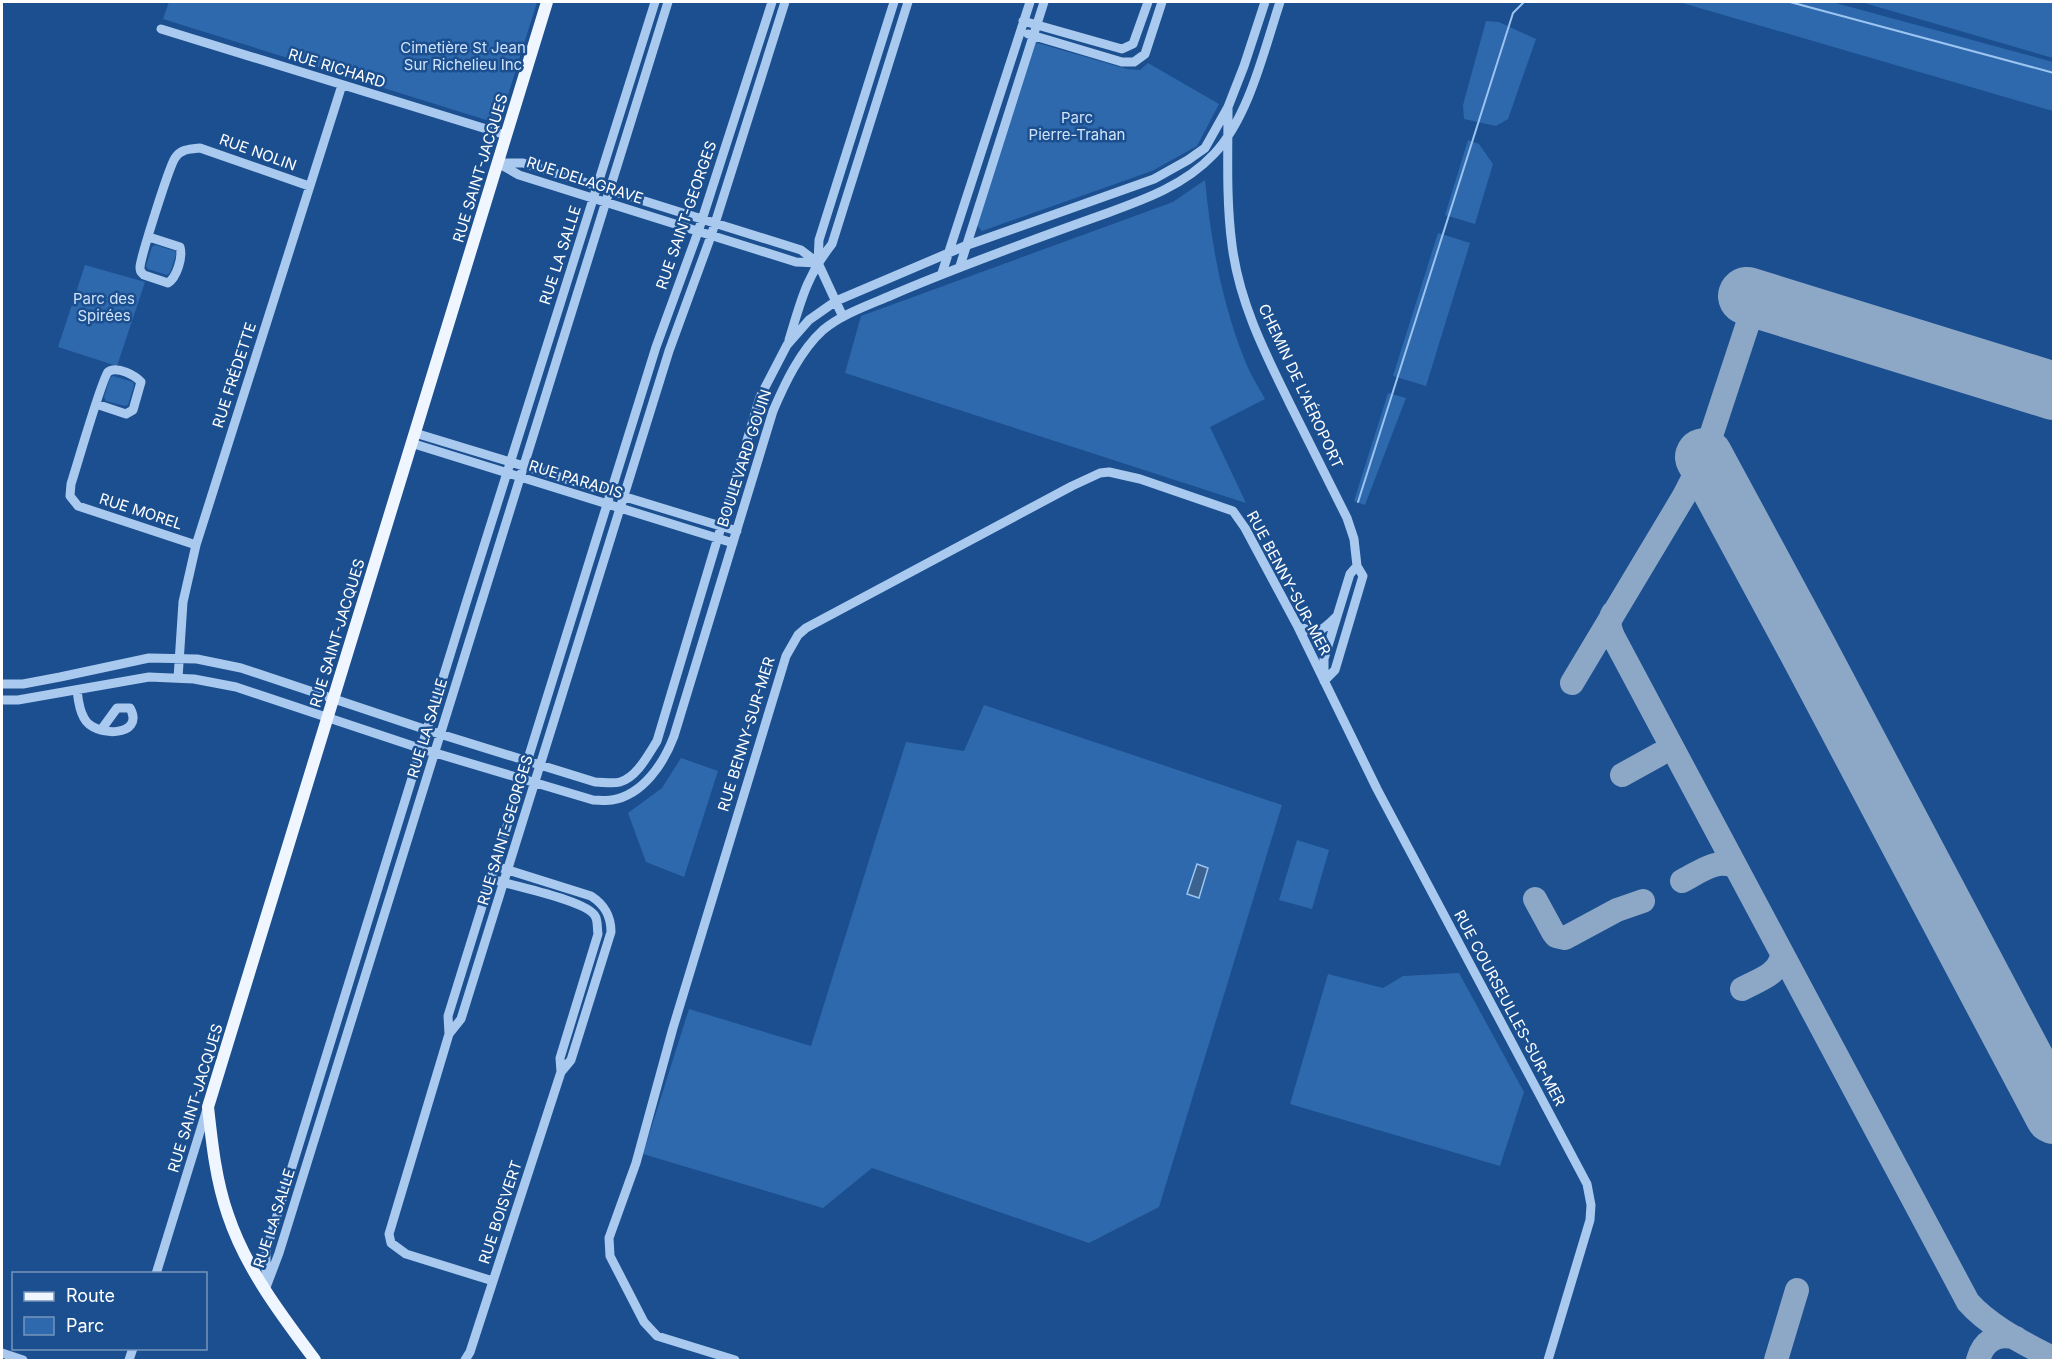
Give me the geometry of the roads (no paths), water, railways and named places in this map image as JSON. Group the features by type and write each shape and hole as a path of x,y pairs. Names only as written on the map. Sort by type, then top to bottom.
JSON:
{"main road":[{"name":"RUE SAINT-JACQUES","path":"208,1107 547,2"},
{"path":"208,1107 215,1164 227,1214 238,1241 265,1290 315,1360"}],"street":[{"name":"RUE LA SALLE","path":"265,1290 266,1251 655,2"},
{"name":"RUE LA SALLE","path":"265,1290 279,1253 436,753 668,2"},
{"name":"RUE SAINT-GEORGES","path":"493,1281 406,1254 391,1244 389,1234 449,1034 448,1016 656,347 698,232 772,2"},
{"name":"RUE SAINT-GEORGES","path":"449,1034 461,1019 669,351 711,236 785,2"},
{"path":"843,317 818,263 819,240 894,2"},
{"path":"787,345 806,284 832,244 908,2"},
{"path":"942,273 1030,2"},
{"path":"960,266 1044,2"},
{"path":"1023,21 1122,49 1133,44 1148,2"},
{"path":"1020,32 1122,62 1134,62 1145,54 1162,2"},
{"name":"BOULEVARD GOUIN","path":"2,684 23,684 149,658 197,659 241,668 440,735 595,782 621,782 640,766 657,741 757,405 787,345 809,320 836,301 965,246 1154,179 1205,148 1228,107 1265,2"},
{"name":"BOULEVARD GOUIN","path":"2,700 18,700 149,677 194,679 236,687 422,749 593,800 611,800 636,789 653,774 668,752 773,411 784,384 823,331 843,317 942,273 1151,197 1183,180 1213,156 1228,137 1258,70 1280,2"},
{"name":"RUE RICHARD","path":"160,29 506,135"},
{"path":"1130,46 1138,60"},
{"path":"638,54 651,58"},
{"path":"1244,66 1258,70"},
{"name":"RUE FRÉDETTE","path":"178,678 183,602 196,545 342,85"},
{"path":"743,92 754,96"},
{"name":"CHEMIN DE L'AÉROPORT","path":"1228,107 1228,200 1232,247 1241,289 1272,367 1347,518 1354,539 1357,566 1363,576 1335,670 1324,681"},
{"path":"856,124 869,128"},
{"path":"983,144 997,148"},
{"name":"RUE NOLIN","path":"149,237 180,247 182,253 173,279 168,283 150,278 141,272 140,266 169,170 174,158 183,150 200,148 309,186"},
{"name":"RUE DELAGRAVE","path":"497,163 522,163 597,186 801,250 818,263"},
{"name":"RUE DELAGRAVE","path":"497,163 519,175 698,232 796,262 818,263"},
{"name":"RUE LA SALLE","path":"552,328 565,332"},
{"path":"656,347 669,351"},
{"name":"RUE MOREL","path":"96,404 126,414 133,411 141,382 136,377 116,369 106,374 96,404 71,484 70,496 78,506 196,545"},
{"path":"757,405 773,411"},
{"name":"RUE PARADIS","path":"413,438 511,462 736,531"},
{"name":"RUE PARADIS","path":"413,438 507,473 733,543"},
{"name":"RUE BENNY-SUR-MER","path":"735,1360 657,1336 644,1322 610,1256 609,1238 636,1163 673,1028 782,667 798,635 806,628 1072,486 1100,473 1109,472 1140,479 1233,511 1245,528 1297,625 1324,681"},
{"path":"1324,681 1324,659 1350,574 1357,566"},
{"path":"467,600 480,605"},
{"path":"1341,606 1353,610"},
{"path":"1297,625 1316,632 1323,629 1337,616"},
{"path":"569,629 582,632"},
{"name":"RUE COURSEULLES-SUR-MER","path":"1324,681 1377,789 1587,1184 1591,1205 1590,1220 1548,1360"},
{"path":"77,690 84,719 90,726 101,730"},
{"path":"664,718 678,722"},
{"path":"640,766 653,774"},
{"path":"388,855 402,860"},
{"path":"491,878 590,909 597,917 606,910 591,896 495,866"},
{"name":"RUE BOISVERT","path":"465,1360 470,1352 561,1072 571,1060 611,932 611,919 606,910"},
{"name":"RUE BOISVERT","path":"561,1072 560,1058 598,934 597,917"},
{"path":"347,988 361,992"},
{"name":"RUE SAINT-JACQUES","path":"157,1272 208,1107"},
{"path":"307,1125 318,1128"},
{"path":"2,1353 23,1360"}],"waterway":[{"path":"1358,502 1513,13 1524,2"},
{"path":"1790,2 2054,73"}],"park label":[{"name":"Cimetière St Jean Sur Richelieu Inc","path":"463,56"},
{"name":"Parc Pierre-Trahan","path":"1077,126"},
{"name":"Parc des Spirées","path":"104,306"}]}
